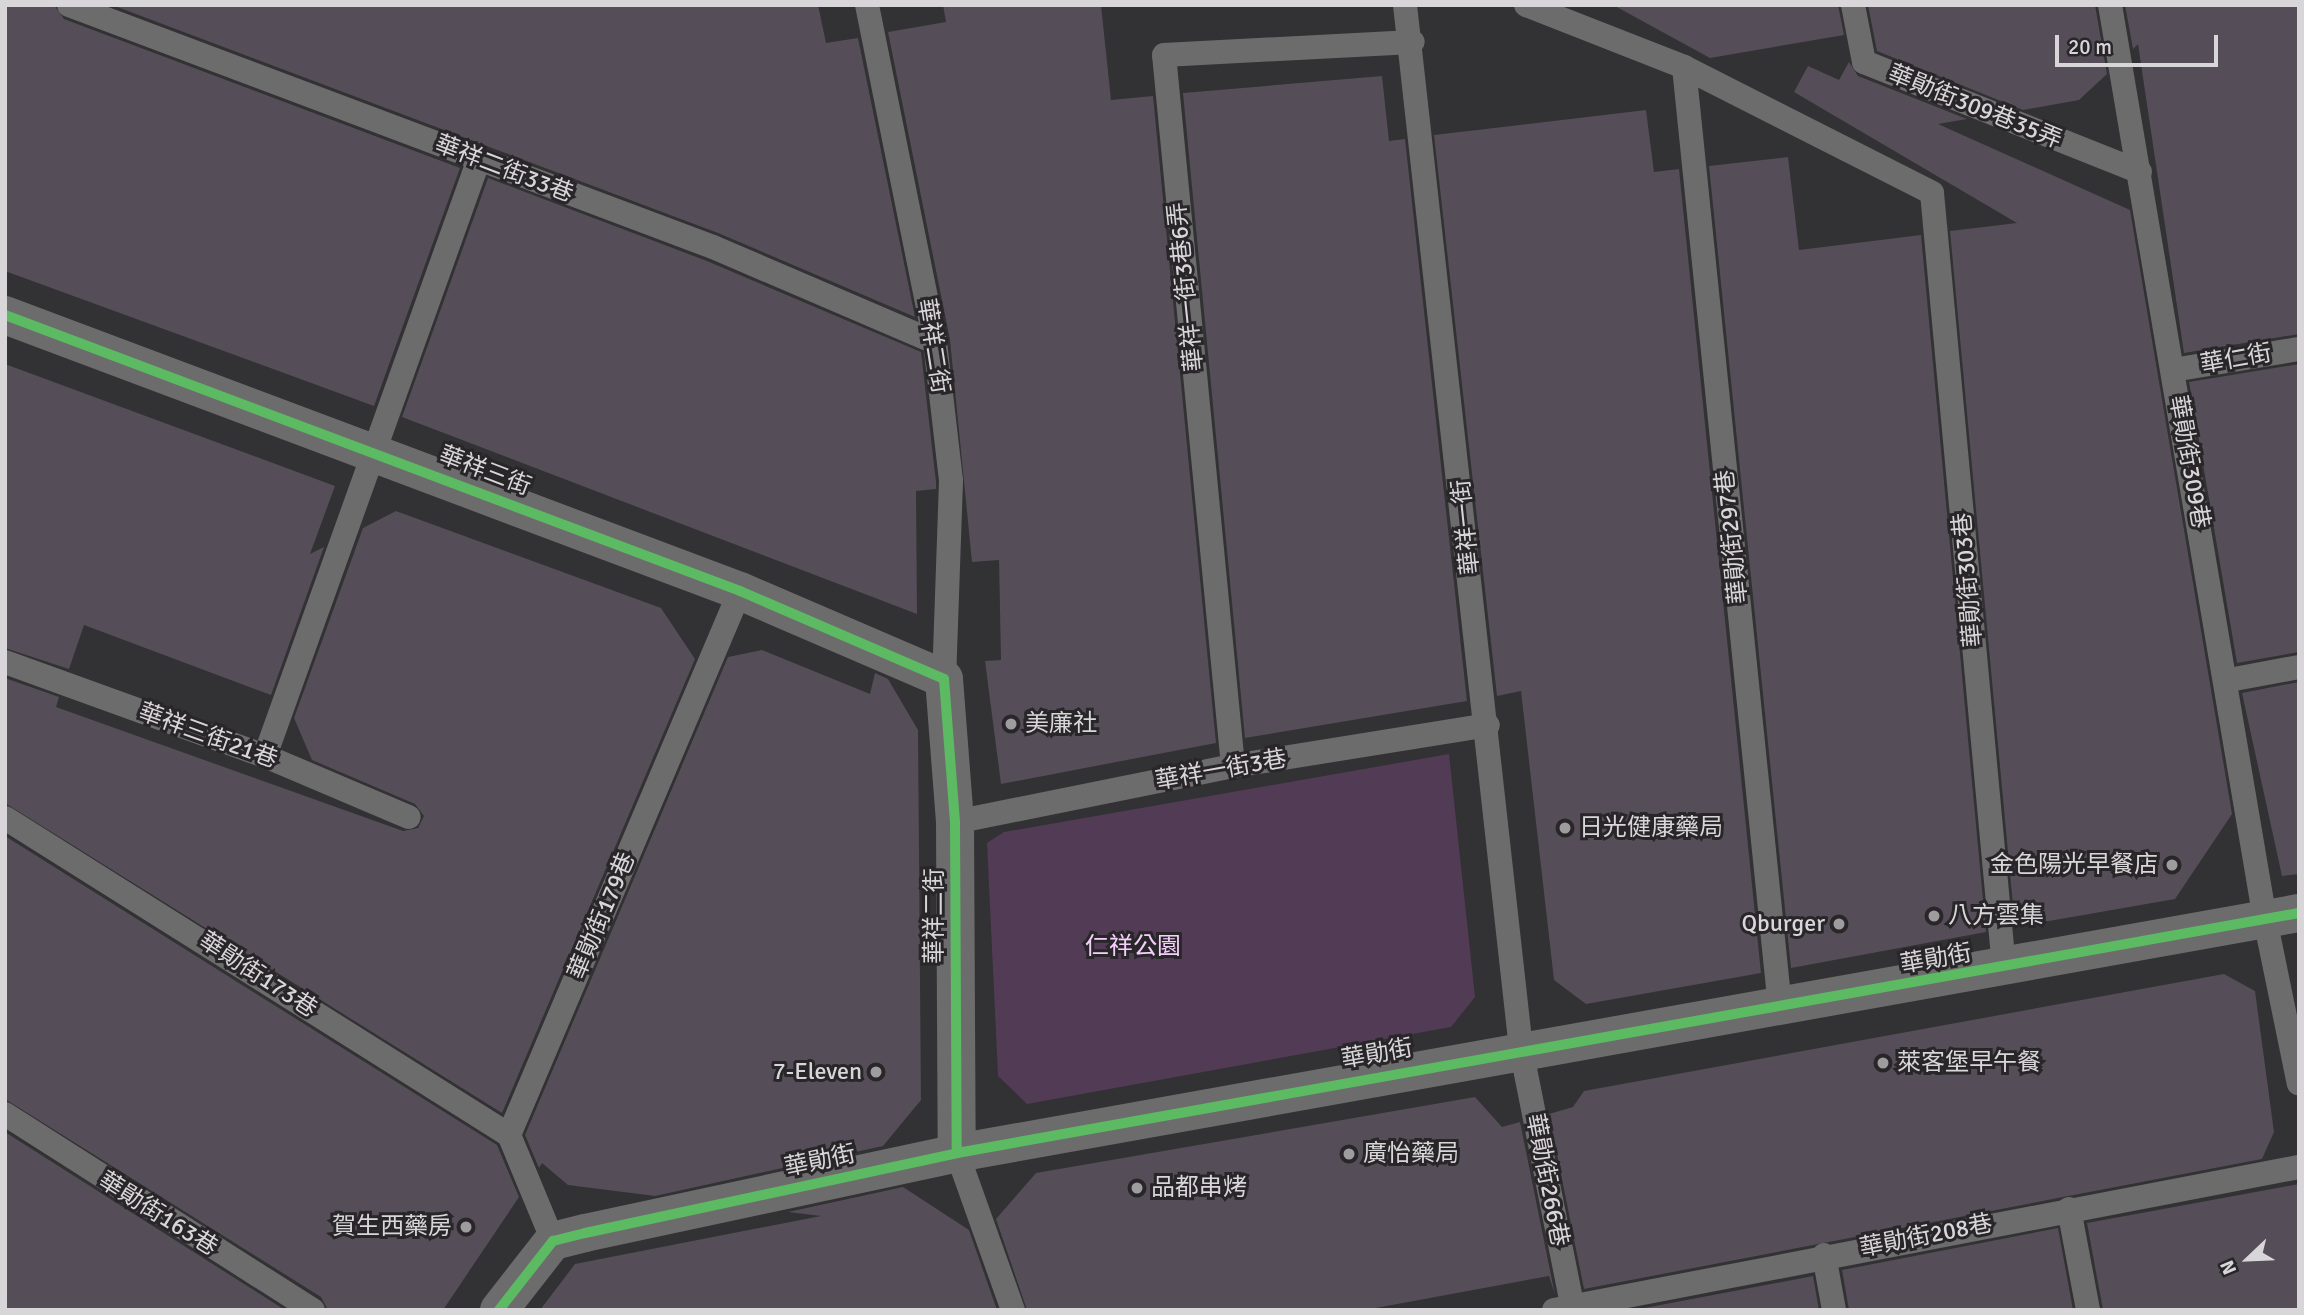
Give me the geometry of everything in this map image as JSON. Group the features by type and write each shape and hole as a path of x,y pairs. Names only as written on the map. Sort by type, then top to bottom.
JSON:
{"street":[{"name":"華祥三街","path":"5,315 377,452 740,591 944,679"},
{"name":"華祥二街","path":"944,679 955,822 957,1153"},
{"name":"華勛街","path":"553,1241 957,1153 1521,1049 1780,1008 2282,916"},
{"path":"499,1310 553,1241"}],"lane":[{"name":"華祥二街33巷","path":"69,5 713,247 935,342"},
{"name":"華祥二街","path":"867,5 935,342 951,481 944,679"},
{"name":"華祥一街","path":"1405,5 1413,42 1521,1049"},
{"path":"1526,5 1684,67"},
{"name":"華勛街309巷35弄","path":"1853,5 1864,62 2140,173"},
{"name":"華勛街309巷","path":"2110,5 2229,680 2282,916 2299,1084"},
{"name":"華祥一街3巷6弄","path":"1233,766 1164,55 1413,42"},
{"name":"華勛街303巷","path":"1684,67 1932,193 2004,968"},
{"name":"華勛街297巷","path":"1684,67 1780,1008"},
{"path":"265,755 377,452 480,159"},
{"name":"華仁街","path":"2173,370 2299,349"},
{"name":"華勛街179巷","path":"509,1135 740,591"},
{"name":"華祥三街21巷","path":"5,662 265,755 409,817"},
{"path":"2229,680 2299,667"},
{"name":"華祥一街3巷","path":"955,822 1233,766 1488,725"},
{"name":"華勛街173巷","path":"5,818 509,1135"},
{"name":"華勛街266巷","path":"1521,1049 1567,1309"},
{"name":"華勛街163巷","path":"5,1114 313,1310"},
{"path":"509,1135 553,1241"},
{"path":"957,1153 1013,1310"},
{"name":"華勛街208巷","path":"1567,1309 1824,1255 2299,1167"},
{"path":"2069,1209 2088,1310"},
{"path":"1824,1255 1834,1310"}],"green space":[{"name":"仁祥公園","path":"1449,754 1475,997 1451,1027 1027,1104 998,1076 987,843 1004,832"}],"building":[{"path":"5,5 54,5 64,19 460,168 374,406 5,271"},
{"path":"112,5 818,5 826,43 858,38 915,317 718,233"},
{"path":"943,5 1101,5 1111,100 1153,96 1216,743 1001,784 985,661 1001,660 999,560 972,562 950,340 888,32 946,22"},
{"path":"1613,5 1838,5 1844,35 1710,58"},
{"path":"1868,5 2095,5 2107,74 2079,100 2023,110 1877,51"},
{"path":"2125,5 2299,5 2299,334 2184,353 2138,44 2133,49"},
{"path":"1849,62 1858,76 1967,119 1938,124 2130,210 2232,814 2175,899 2015,927 1950,231 2017,223 1794,92 1808,66 1839,80"},
{"path":"1382,76 1389,141 1405,139 1467,701 1245,738 1183,93"},
{"path":"1646,110 1654,172 1679,169 1761,973 1586,1004 1554,980 1521,691 1497,696 1434,135"},
{"path":"1788,157 1799,250 1921,235 1986,932 1791,968 1709,166"},
{"path":"488,178 707,261 921,352 936,489 916,491 917,614 402,417"},
{"path":"5,364 335,486 310,554 324,547 271,695 84,625 69,669 5,648"},
{"path":"2299,364 2299,652 2237,663 2189,382"},
{"path":"396,511 661,608 695,659 502,1113 5,803 5,678 59,697 56,707 403,831 418,828 424,816 415,804 312,760 294,718 363,528"},
{"path":"762,650 870,694 875,673 888,679 918,730 921,1100 883,1146 655,1196 568,1185 542,1163 539,1168 525,1135 728,657"},
{"path":"2299,682 2299,874 2282,876 2242,693"},
{"path":"5,836 497,1145 519,1197 443,1310 328,1310 321,1297 5,1099"},
{"path":"2224,974 2255,991 2274,1132 2262,1159 1584,1289 1549,1114 1573,1107 1584,1091"},
{"path":"1475,1097 1502,1127 1520,1122 1555,1295 1549,1276 1365,1310 1027,1310 996,1219 1036,1173"},
{"path":"5,1132 285,1310 5,1310"},
{"path":"2299,1184 2299,1310 2103,1310 2087,1223"},
{"path":"903,1187 969,1230 997,1310 540,1310 575,1264 821,1216 788,1212"},
{"path":"2058,1228 2073,1310 1849,1310 1842,1270"},
{"path":"1813,1276 1819,1310 1634,1310"}],"cycle path":[{"path":"5,315 740,591 944,679 955,822 957,1153"},
{"path":"499,1310 553,1241 585,1233 957,1153 2299,913"}],"place":[{"name":"美廉社","path":"1011,724"},
{"name":"日光健康藥局","path":"1565,828"},
{"name":"金色陽光早餐店","path":"2172,865"},
{"name":"八方雲集","path":"1934,916"},
{"name":"Qburger","path":"1839,924"},
{"name":"萊客堡早午餐","path":"1883,1063"},
{"name":"7-Eleven","path":"876,1072"},
{"name":"廣怡藥局","path":"1349,1154"},
{"name":"品都串烤","path":"1137,1188"},
{"name":"賀生西藥房","path":"466,1227"}]}
